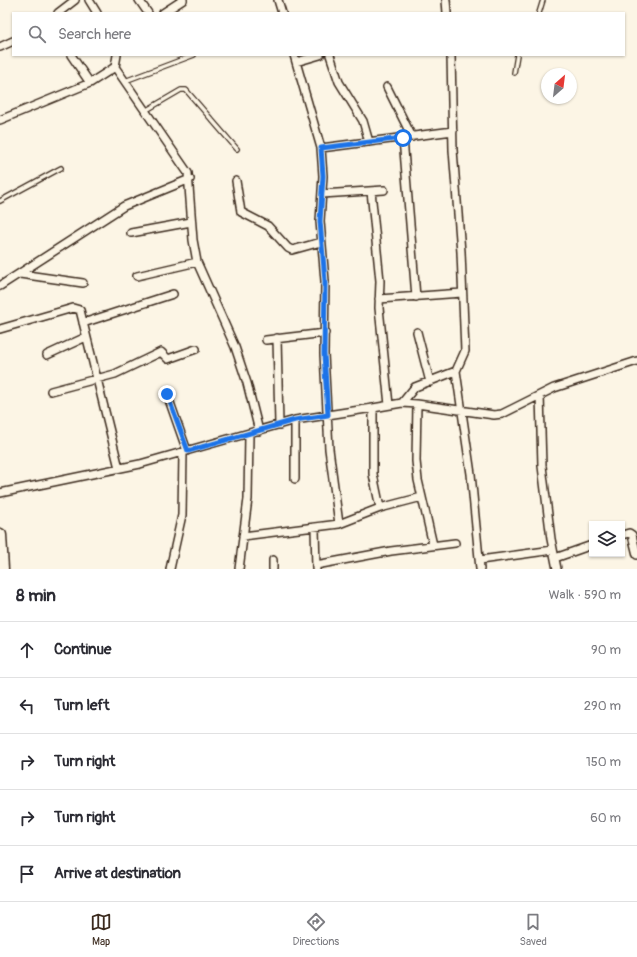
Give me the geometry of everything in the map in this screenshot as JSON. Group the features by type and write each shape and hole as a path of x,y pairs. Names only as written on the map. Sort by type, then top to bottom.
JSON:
{"highway":[{"path":"0,535 2,569"}],"street":[{"path":"59,12 75,0"},
{"path":"90,0 96,12"},
{"path":"139,0 147,12"},
{"path":"165,12 183,0"},
{"path":"278,0 282,12"},
{"path":"446,0 447,12"},
{"path":"0,47 12,41"},
{"path":"72,56 90,84"},
{"path":"116,56 115,67 124,82 188,173 190,179 191,222 197,262 248,383 259,431"},
{"path":"312,56 295,58 321,148 321,242 325,281 325,333 329,449 339,524"},
{"path":"330,56 339,82 363,121 370,142"},
{"path":"451,56 453,131 465,351 456,372 471,474 480,569"},
{"path":"0,120 90,84 115,67"},
{"path":"387,87 412,136"},
{"path":"321,148 453,131"},
{"path":"403,138 416,296"},
{"path":"0,286 124,206 190,179"},
{"path":"236,181 242,212 268,226 288,248 292,250 321,242"},
{"path":"322,194 384,190"},
{"path":"371,191 380,281 379,299 389,405"},
{"path":"131,233 191,222"},
{"path":"137,276 197,262"},
{"path":"20,274 83,283"},
{"path":"379,299 462,293"},
{"path":"83,323 173,294"},
{"path":"0,329 75,308 80,310 119,468"},
{"path":"417,332 430,382"},
{"path":"266,340 325,333"},
{"path":"47,355 86,337"},
{"path":"276,338 279,425"},
{"path":"51,391 97,380 162,352 168,359 196,349"},
{"path":"0,493 119,468 185,452 295,420 389,405 402,403 417,404 494,416 502,414 572,381 637,361"},
{"path":"402,403 414,388 456,372"},
{"path":"167,394 185,452 182,515 170,569"},
{"path":"540,395 542,466 553,550 557,569"},
{"path":"417,404 416,461 422,498 433,545"},
{"path":"372,408 372,474 380,508"},
{"path":"295,420 295,479"},
{"path":"239,569 248,499 249,434"},
{"path":"243,536 339,524 380,508 422,498"},
{"path":"315,528 316,567 433,545 455,543"},
{"path":"625,534 629,533 632,535 637,555"},
{"path":"555,558 589,546"},
{"path":"480,560 553,550"},
{"path":"273,560 273,569"}],"lane":[{"path":"539,12 543,0"},
{"path":"124,82 191,56"},
{"path":"514,73 517,56"},
{"path":"145,111 181,90 186,90 237,149"},
{"path":"0,202 61,168"}],"route":[{"path":"167,394 188,451 295,420 328,415 324,354 325,281 320,221 323,176 321,148 403,138"}]}
